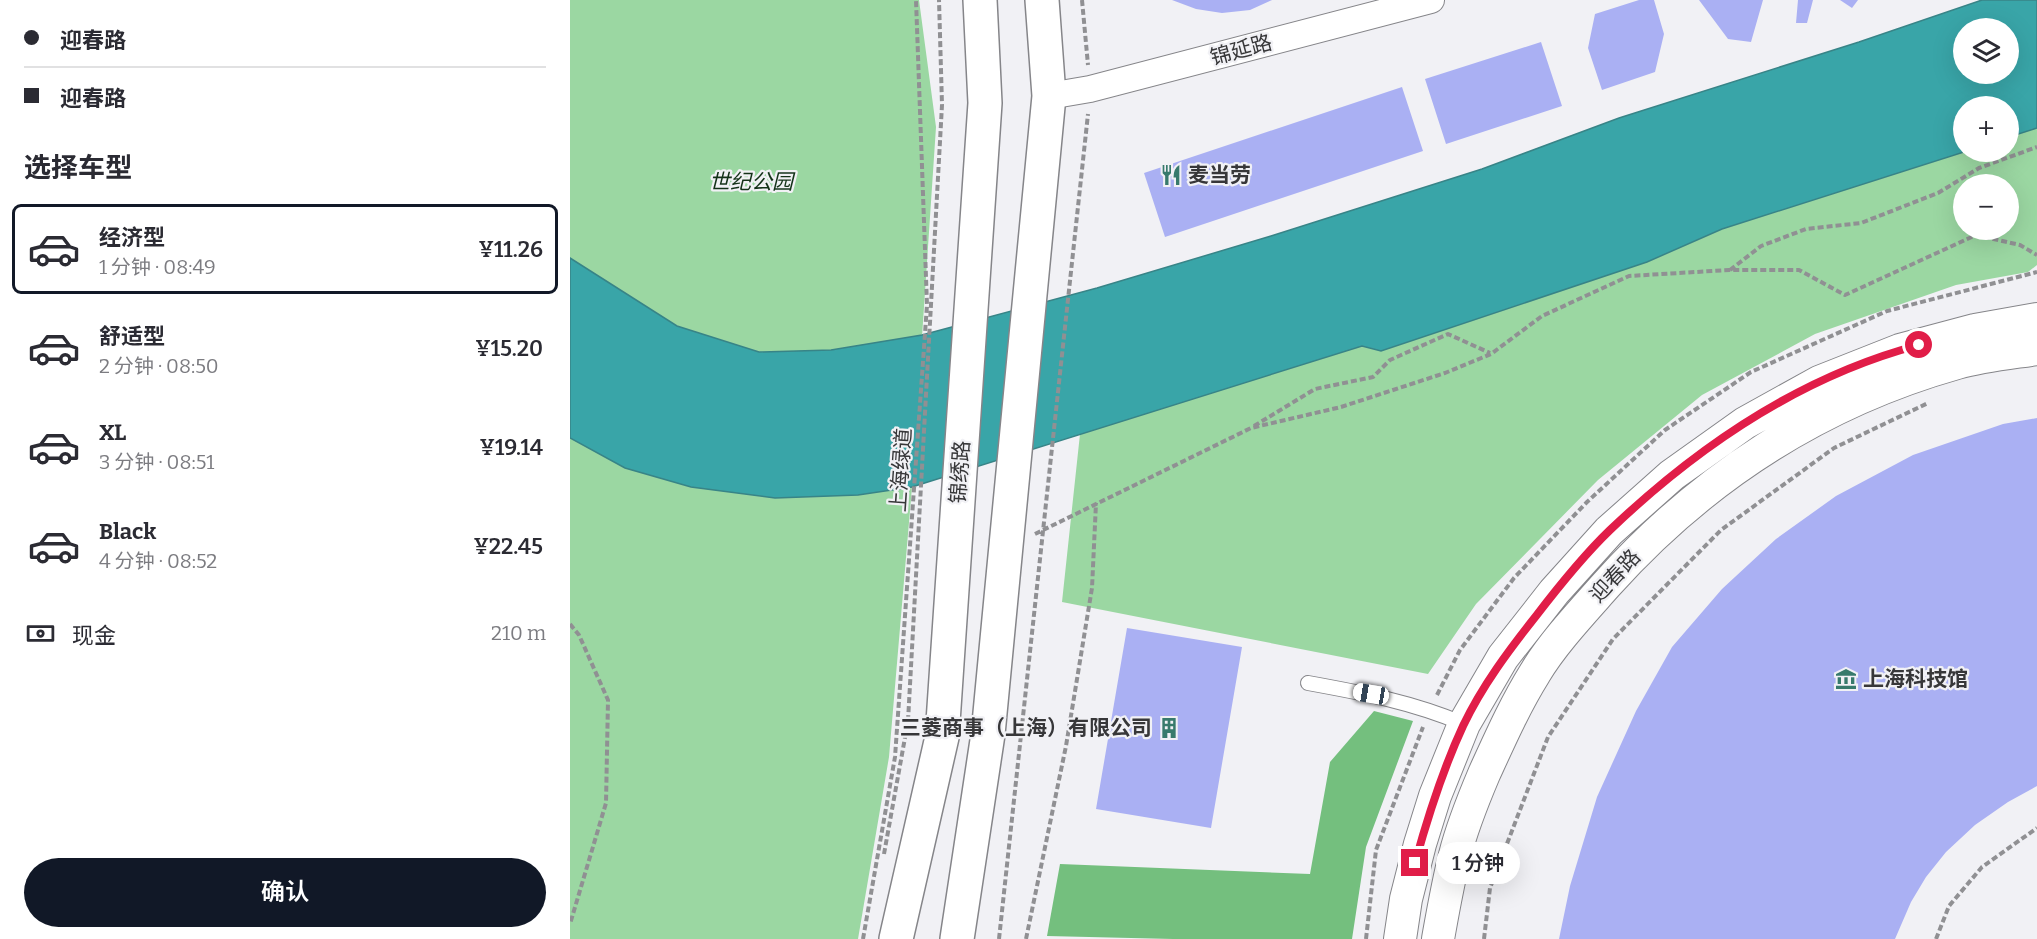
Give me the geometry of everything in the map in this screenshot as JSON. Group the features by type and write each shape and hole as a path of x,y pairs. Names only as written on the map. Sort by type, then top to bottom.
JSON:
{"main road":[{"name":"锦绣路","path":"896,939 942,737 985,103 980,0"},
{"path":"957,939 988,734 1049,96 1041,0"}],"street":[{"name":"锦延路","path":"1049,96 1090,89 1431,0"},
{"name":"迎春路","path":"1400,939 1406,899 1420,844 1435,796 1464,724 1503,657 1554,592 1609,531 1672,474 1745,423 1820,382 1900,350 1975,330 2037,319"},
{"name":"迎春路","path":"1438,939 1448,888 1469,809 1508,720 1536,670 1624,564 1692,501 1758,453 1814,419 1915,377 1959,363 2037,349"}],"lane":[{"path":"1308,683 1381,697 1430,710 1464,724"}],"path":[{"name":"上海绿道","path":"863,939 895,757 929,305 916,0"},
{"path":"869,939 908,720 929,305 942,105 939,0"},
{"path":"999,939 1090,89 1082,0"},
{"path":"1729,270 1761,246 1806,230 1861,223 1938,193 1979,168 2037,147"},
{"path":"1251,428 1341,407 1445,373 1491,354 1542,316 1629,276 1729,270 1798,270 1845,295 1976,235 2020,245 2037,255"},
{"path":"1005,551 1044,528 1251,428 1315,388 1373,377 1390,360 1448,334 1491,354"},
{"path":"1484,939 1490,888 1548,736 1613,639 1721,530 1834,448 1935,400"},
{"path":"1026,939 1066,746 1092,588 1096,503"},
{"path":"570,624 579,635 608,700 606,803 570,924"},
{"path":"1936,939 1949,906 1982,867 2037,828"}],"green space":[{"name":"世纪公园","path":"570,0 919,0 936,127 912,487 889,757 858,939 570,939"},
{"path":"2037,128 2037,265 2028,272 1956,285 1815,334 1702,395 1598,480 1476,604 1428,674 1062,602 1080,434 1362,346 1381,351 1647,262 1722,229 1953,156 1953,162 2019,162 2019,134"},
{"path":"1374,711 1413,721 1366,847 1352,939 1047,936 1060,864 1310,874 1330,762"}],"water":[{"path":"1982,0 2037,0 2037,128 2019,134 2019,96 1953,96 1953,156 1722,229 1647,262 1381,351 1362,346 912,487 858,495 775,498 691,487 625,468 570,438 570,258 677,326 759,352 831,350 922,335 1097,288 1482,169 1619,118 1859,42"}],"building":[{"path":"1172,0 1272,0 1250,10 1222,13 1196,9"},
{"path":"1639,0 1654,0 1664,34 1655,72 1602,90 1588,48 1595,14"},
{"path":"1699,0 1763,0 1751,42 1728,39"},
{"path":"1798,0 1813,0 1807,23 1796,23"},
{"path":"1840,0 1858,0 1852,8"},
{"path":"1541,42 1562,106 1446,144 1425,79"},
{"path":"1402,87 1423,151 1165,237 1144,173"},
{"name":"上海科技馆","path":"2037,418 2037,786 2008,802 1975,825 1946,852 1926,877 1911,902 1895,939 1559,939 1570,886 1597,797 1636,711 1672,647 1722,589 1776,539 1836,496 1913,455 2003,424"},
{"name":"三菱商事（上海）有限公司","path":"1127,628 1242,647 1211,828 1096,809"}],"place":[{"name":"麦当劳","path":"1171,175"},
{"name":"上海科技馆","path":"1846,679"},
{"name":"三菱商事（上海）有限公司","path":"1169,728"}],"route":[{"path":"1415,863 1435,796 1464,724 1503,657 1554,592 1609,531 1672,474 1745,423 1820,382 1900,350 1919,345"}]}
